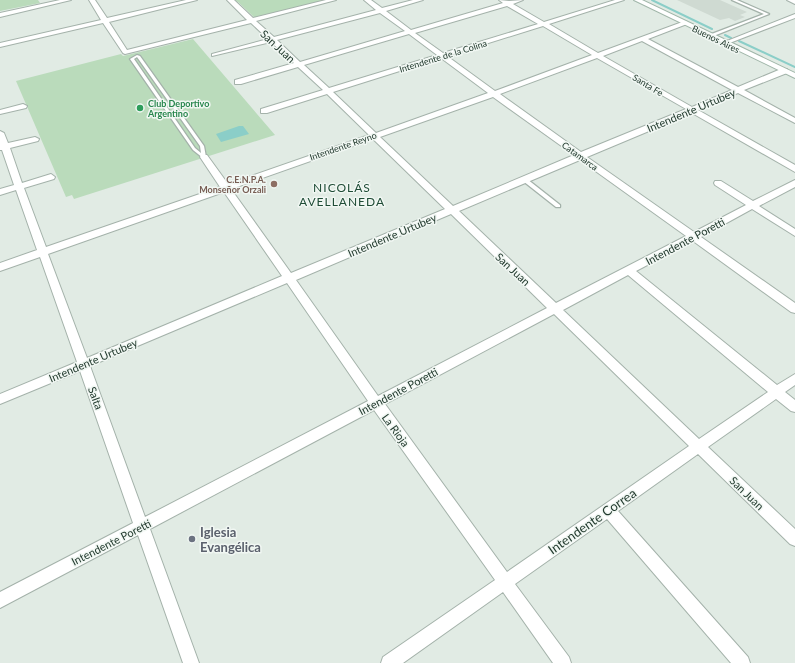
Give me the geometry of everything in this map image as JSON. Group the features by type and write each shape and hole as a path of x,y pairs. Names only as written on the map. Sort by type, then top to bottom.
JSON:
{"main road":[{"name":"Buenos Aires","path":"637,0 795,76"}],"street":[{"path":"0,15 68,0"},
{"path":"92,0 125,52 333,0"},
{"path":"0,44 194,0"},
{"name":"San Juan","path":"230,0 795,539"},
{"name":"Catamarca","path":"368,0 494,94 795,309"},
{"path":"214,55 420,0"},
{"path":"238,82 411,32 505,2 520,0"},
{"name":"Intendente de la Colina","path":"264,111 621,0"},
{"path":"790,0 795,2"},
{"name":"Santa Fe","path":"505,2 795,169"},
{"path":"725,43 795,16"},
{"name":"Intendente Reyno","path":"0,267 373,135 494,94 685,23"},
{"path":"643,39 795,121"},
{"name":"Intendente Urtubey","path":"0,399 784,71"},
{"path":"0,112 23,106"},
{"name":"Salta","path":"0,133 2,148 19,186 191,663"},
{"path":"2,148 35,139"},
{"name":"La Rioja","path":"204,157 376,402 563,663"},
{"path":"0,192 51,177"},
{"path":"718,183 795,233"},
{"name":"Intendente Poretti","path":"0,600 795,183"},
{"path":"629,271 795,407"},
{"name":"Intendente Correa","path":"389,663 795,379"},
{"path":"608,510 742,663"}],"lane":[{"path":"710,36 767,14 734,0"},
{"path":"140,57 202,146 204,157 194,149 132,59 133,58 140,57"},
{"path":"168,110 175,108"},
{"path":"525,180 558,206"}],"shaded area":[{"path":"677,0 720,0 747,12 740,15 745,17 735,21 729,18 720,20"}],"green space":[{"path":"0,0 38,0 40,3 0,11"},
{"path":"233,0 327,0 256,18 238,2"},
{"name":"Club Deportivo Argentino","path":"193,39 275,135 74,199 72,195 66,197 16,81 121,54 123,56"}],"water":[{"path":"243,126 249,134 221,142 216,134"}],"waterway":[{"path":"652,0 712,29"},
{"path":"725,35 731,38"},
{"path":"739,41 795,67"}],"place":[{"name":"Club Deportivo Argentino","path":"140,108"},
{"name":"C.E.N.P.A. Monseñor Orzali","path":"274,184"},
{"name":"Iglesia Evangélica","path":"192,539"}],"district":[{"name":"NICOLÁS AVELLANEDA","path":"342,194"}]}
